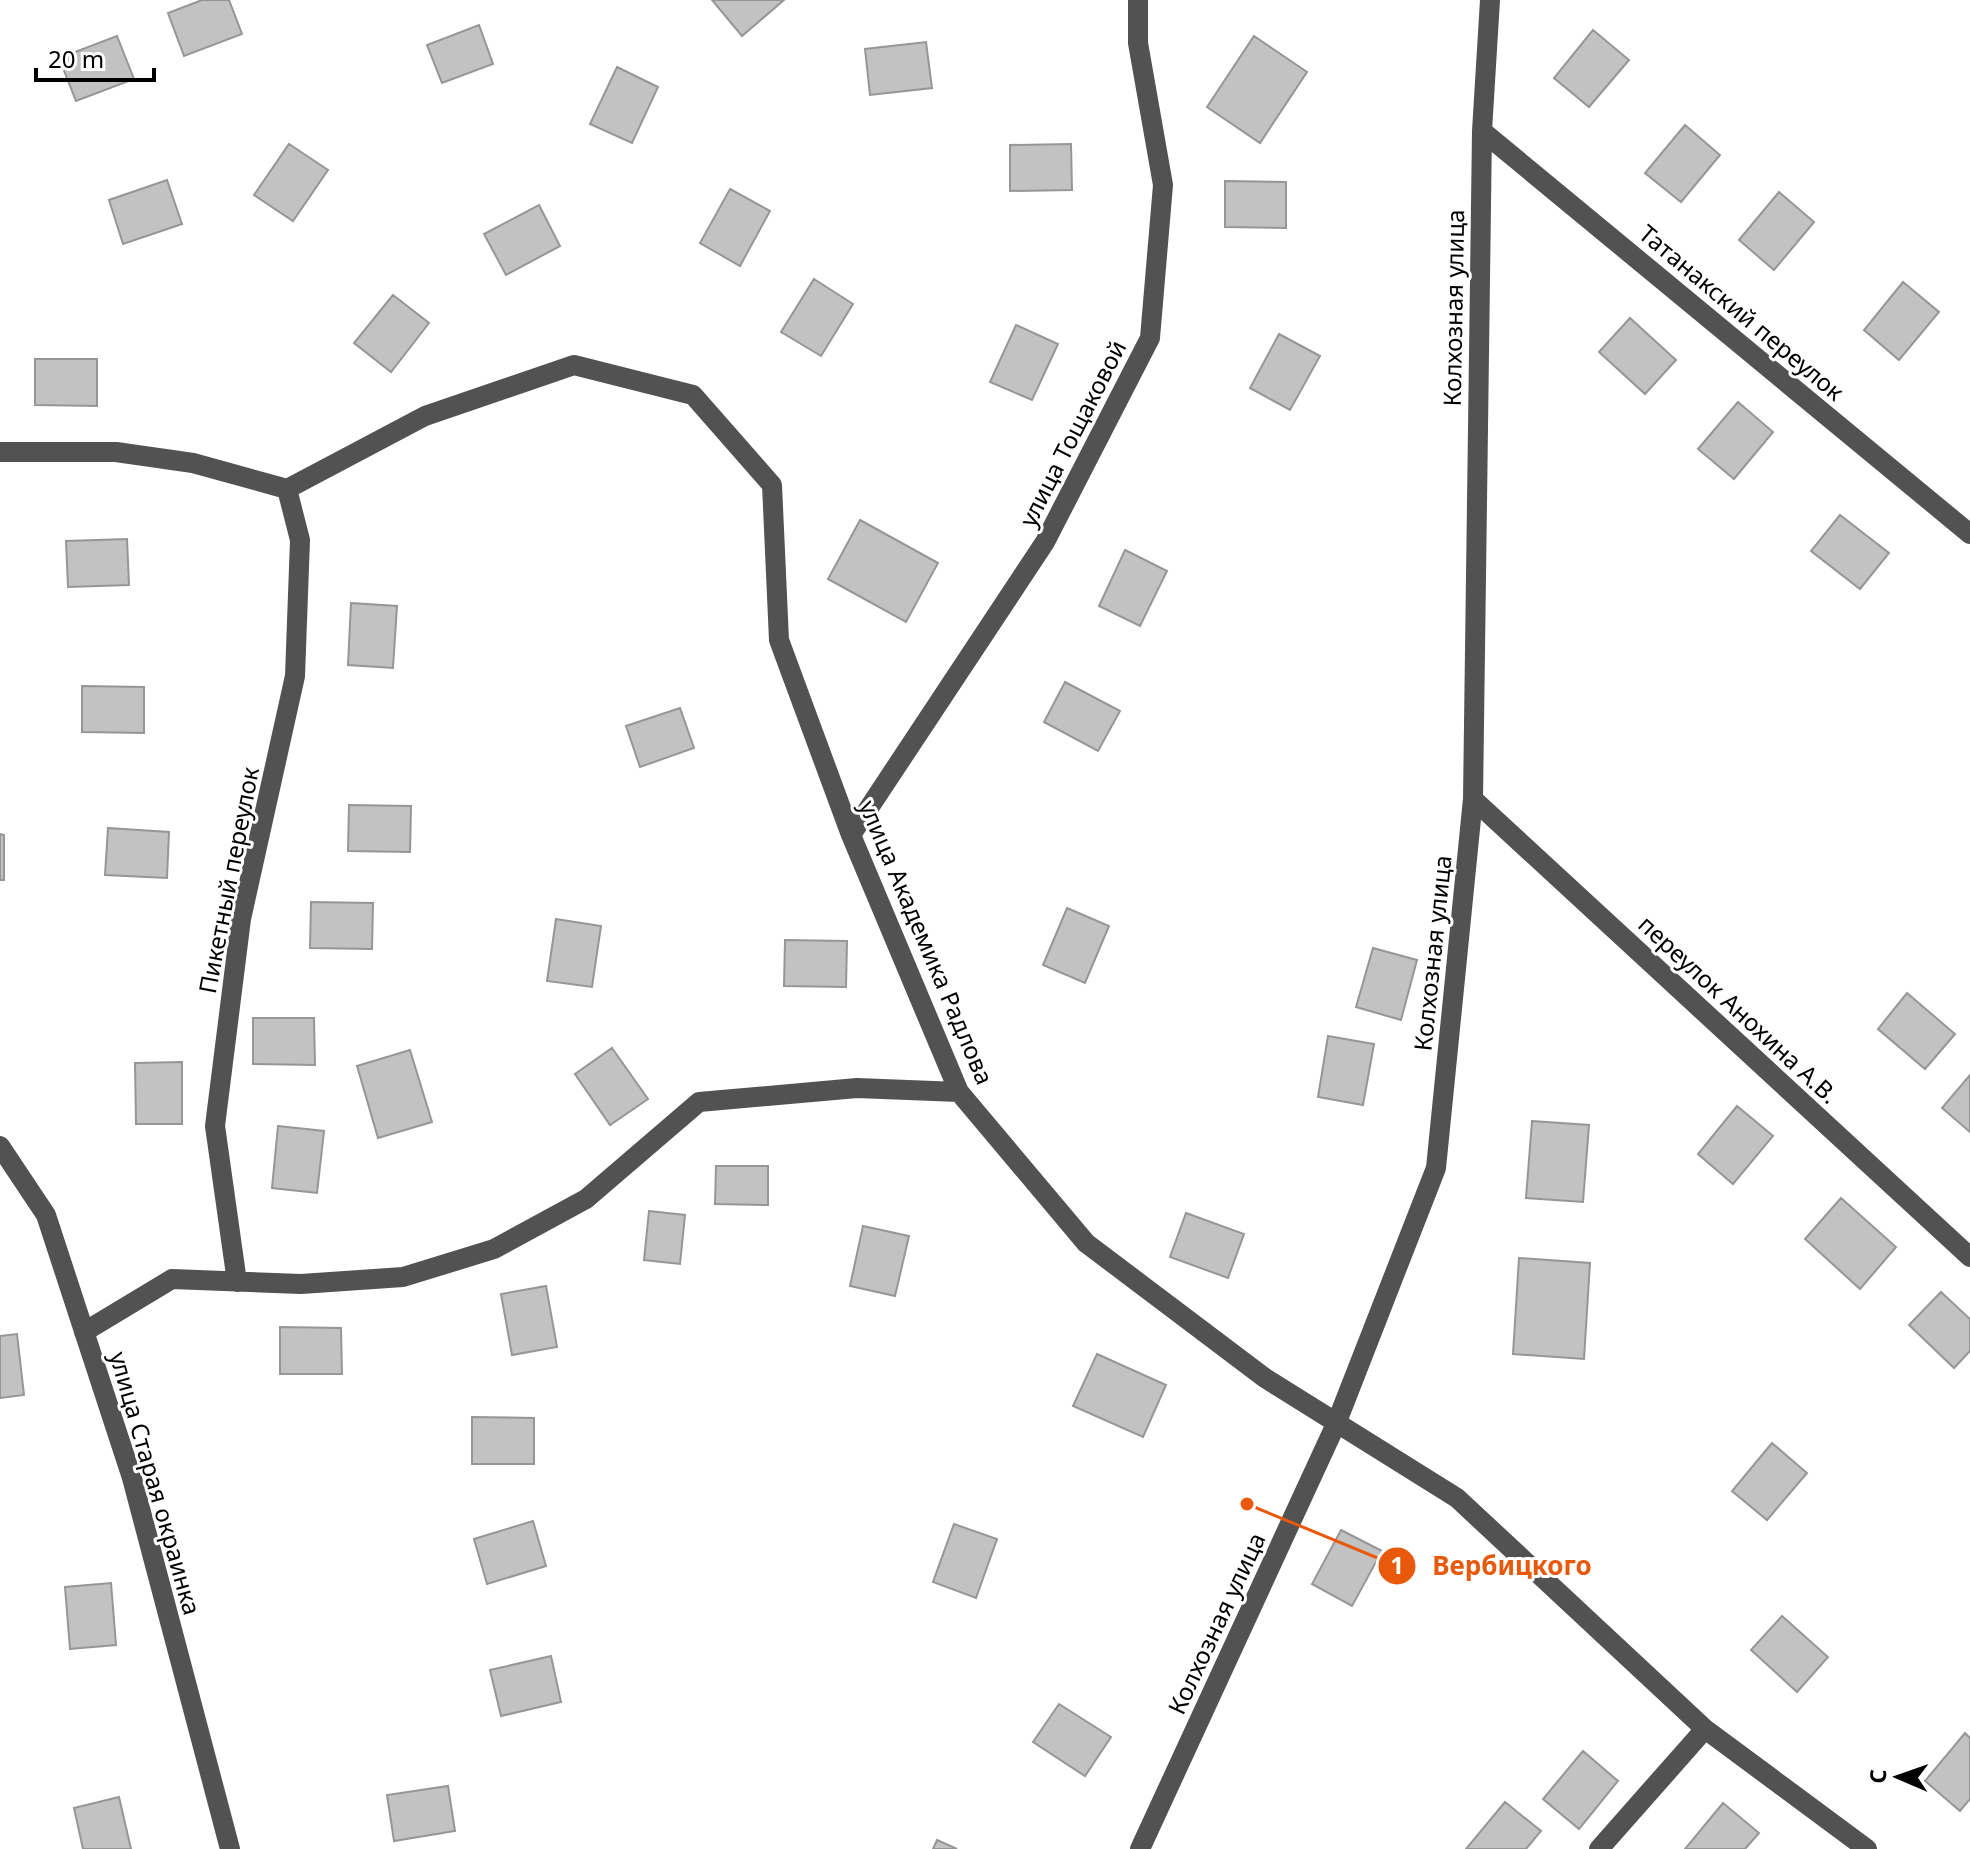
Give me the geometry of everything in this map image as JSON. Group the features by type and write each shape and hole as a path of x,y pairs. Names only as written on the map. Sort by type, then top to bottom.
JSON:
{"street":[{"name":"улица Тощаковой","path":"851,835 1045,542 1150,338 1163,185 1138,43 1138,0"},
{"name":"Колхозная улица","path":"1140,1849 1336,1424 1436,1168 1473,799 1482,131 1490,0"},
{"name":"Татанакский переулок","path":"1482,131 1970,534"},
{"name":"улица Академика Радлова","path":"287,489 425,416 574,365 693,395 772,485 779,640 851,835 959,1092 1086,1243 1265,1378 1457,1498 1705,1729 1867,1849"},
{"path":"0,452 116,452 193,463 287,489"},
{"name":"Пикетный переулок","path":"237,1282 215,1126 241,919 295,676 300,540 287,489"},
{"name":"переулок Анохина А.В.","path":"1473,799 1970,1257"},
{"path":"84,1332 172,1279 301,1284 403,1277 494,1249 586,1199 699,1102 857,1088 959,1092"},
{"name":"улица Старая окраинка","path":"0,1146 46,1215 132,1478 230,1849"},
{"path":"1599,1849 1705,1729"}],"building":[{"path":"202,0 229,0 242,34 184,56 168,13"},
{"path":"712,0 784,0 742,36"},
{"path":"479,25 493,64 442,83 427,45"},
{"path":"1593,30 1629,60 1589,107 1554,78"},
{"path":"117,36 134,79 76,101 59,58"},
{"path":"1254,36 1307,72 1260,143 1207,107"},
{"path":"926,42 932,88 870,95 865,49"},
{"path":"617,67 658,87 632,143 590,124"},
{"path":"1685,125 1720,155 1681,202 1645,173"},
{"path":"289,144 328,170 293,221 254,195"},
{"path":"1071,144 1072,190 1010,191 1010,145"},
{"path":"167,180 182,224 123,244 109,200"},
{"path":"1225,181 1286,182 1286,228 1225,227"},
{"path":"730,189 770,211 740,266 700,243"},
{"path":"1779,192 1814,222 1774,270 1739,240"},
{"path":"539,205 560,246 506,275 484,234"},
{"path":"814,279 853,304 821,356 781,332"},
{"path":"1903,282 1939,312 1899,360 1864,330"},
{"path":"393,295 429,323 391,372 354,343"},
{"path":"1630,318 1676,360 1645,394 1599,352"},
{"path":"1016,325 1058,344 1032,400 990,382"},
{"path":"1279,334 1320,356 1290,410 1250,388"},
{"path":"35,359 97,359 97,406 35,405"},
{"path":"1738,402 1773,432 1734,479 1698,449"},
{"path":"1840,515 1889,553 1860,589 1811,551"},
{"path":"860,520 938,563 906,622 828,579"},
{"path":"127,539 129,585 68,587 66,541"},
{"path":"1125,550 1167,571 1140,626 1099,606"},
{"path":"351,603 397,606 393,668 348,665"},
{"path":"1065,682 1120,711 1098,751 1044,722"},
{"path":"82,686 144,687 144,733 82,732"},
{"path":"680,708 694,748 640,767 626,726"},
{"path":"349,805 411,806 410,852 348,851"},
{"path":"108,828 169,832 167,878 105,875"},
{"path":"0,834 4,835 4,880 0,880"},
{"path":"311,902 373,903 372,949 310,948"},
{"path":"1067,908 1109,926 1085,983 1043,965"},
{"path":"556,919 601,926 592,987 547,981"},
{"path":"785,940 847,941 846,987 784,986"},
{"path":"1373,948 1417,960 1401,1020 1356,1007"},
{"path":"1907,993 1955,1034 1925,1069 1878,1029"},
{"path":"253,1018 314,1018 315,1065 253,1064"},
{"path":"1328,1036 1374,1044 1363,1105 1318,1097"},
{"path":"612,1048 648,1099 610,1125 575,1074"},
{"path":"410,1050 432,1122 378,1138 357,1066"},
{"path":"182,1062 182,1124 136,1124 135,1063"},
{"path":"1970,1075 1970,1132 1942,1108"},
{"path":"1737,1106 1773,1136 1733,1184 1698,1154"},
{"path":"1532,1121 1589,1125 1583,1202 1526,1198"},
{"path":"278,1126 324,1131 317,1193 272,1188"},
{"path":"716,1166 768,1166 768,1205 715,1204"},
{"path":"1841,1198 1896,1247 1860,1289 1805,1239"},
{"path":"649,1211 685,1215 680,1264 644,1260"},
{"path":"1186,1213 1244,1234 1228,1278 1170,1257"},
{"path":"863,1226 909,1236 895,1296 850,1286"},
{"path":"1519,1258 1590,1263 1584,1359 1513,1354"},
{"path":"546,1286 557,1347 512,1355 501,1294"},
{"path":"1941,1292 1970,1319 1970,1351 1954,1368 1909,1325"},
{"path":"280,1327 341,1328 342,1374 280,1374"},
{"path":"17,1334 24,1395 0,1398 0,1336"},
{"path":"1097,1354 1166,1385 1143,1437 1073,1406"},
{"path":"472,1417 534,1418 534,1464 472,1464"},
{"path":"1772,1443 1807,1473 1767,1520 1732,1491"},
{"path":"533,1521 546,1566 487,1584 474,1539"},
{"path":"954,1524 997,1539 976,1598 933,1582"},
{"path":"1341,1530 1382,1551 1352,1606 1312,1584"},
{"path":"111,1583 116,1645 70,1649 65,1587"},
{"path":"1782,1616 1828,1657 1797,1692 1751,1650"},
{"path":"551,1656 561,1702 501,1716 490,1670"},
{"path":"1059,1704 1111,1737 1085,1776 1033,1742"},
{"path":"1965,1733 1970,1738 1970,1799 1960,1811 1925,1781"},
{"path":"1583,1751 1618,1781 1579,1829 1543,1799"},
{"path":"448,1786 455,1831 394,1841 387,1795"},
{"path":"119,1797 131,1849 83,1849 74,1808"},
{"path":"1505,1802 1541,1831 1526,1849 1466,1849"},
{"path":"1723,1803 1759,1833 1745,1849 1685,1849"},
{"path":"937,1840 957,1849 933,1849"}],"place":[{"name":"Вербицкого","path":"1247,1504"}]}
